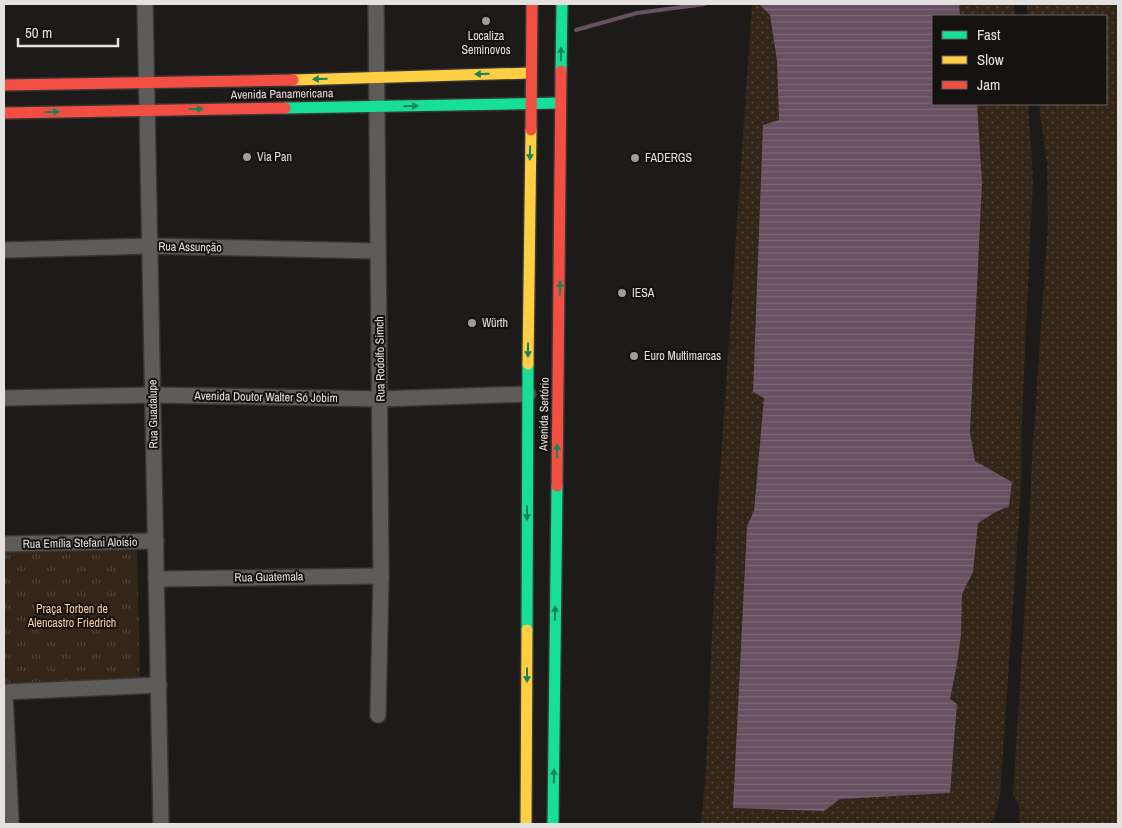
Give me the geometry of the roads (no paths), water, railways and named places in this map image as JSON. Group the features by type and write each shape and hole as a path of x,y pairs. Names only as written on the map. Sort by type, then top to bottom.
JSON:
{"main road":[{"name":"Avenida Sertório","path":"526,824 532,4"},
{"name":"Avenida Sertório","path":"553,824 562,4"},
{"name":"Avenida Panamericana","path":"4,85 531,73"},
{"name":"Avenida Panamericana","path":"4,113 560,103"}],"street":[{"name":"Rua Guadalupe","path":"145,4 162,824"},
{"name":"Rua Rodolfo Simch","path":"376,4 381,576 378,715"},
{"name":"Rua Assunção","path":"4,250 150,246 377,251"},
{"name":"Avenida Doutor Walter Só Jobim","path":"4,398 153,395 380,399 528,394"},
{"name":"Rua Emília Stefani Aloísio","path":"4,544 156,541"},
{"name":"Rua Guatemala","path":"156,579 381,576"},
{"path":"11,824 4,692 159,685"}],"waterway":[{"path":"576,30 637,13 705,4"}],"place":[{"name":"Localiza Seminovos","path":"486,21"},
{"name":"Via Pan","path":"247,157"},
{"name":"FADERGS","path":"635,158"},
{"name":"IESA","path":"622,293"},
{"name":"Würth","path":"472,323"},
{"name":"Euro Multimarcas","path":"634,356"}],"park label":[{"name":"Praça Torben de Alencastro Friedrich","path":"72,616"}]}
